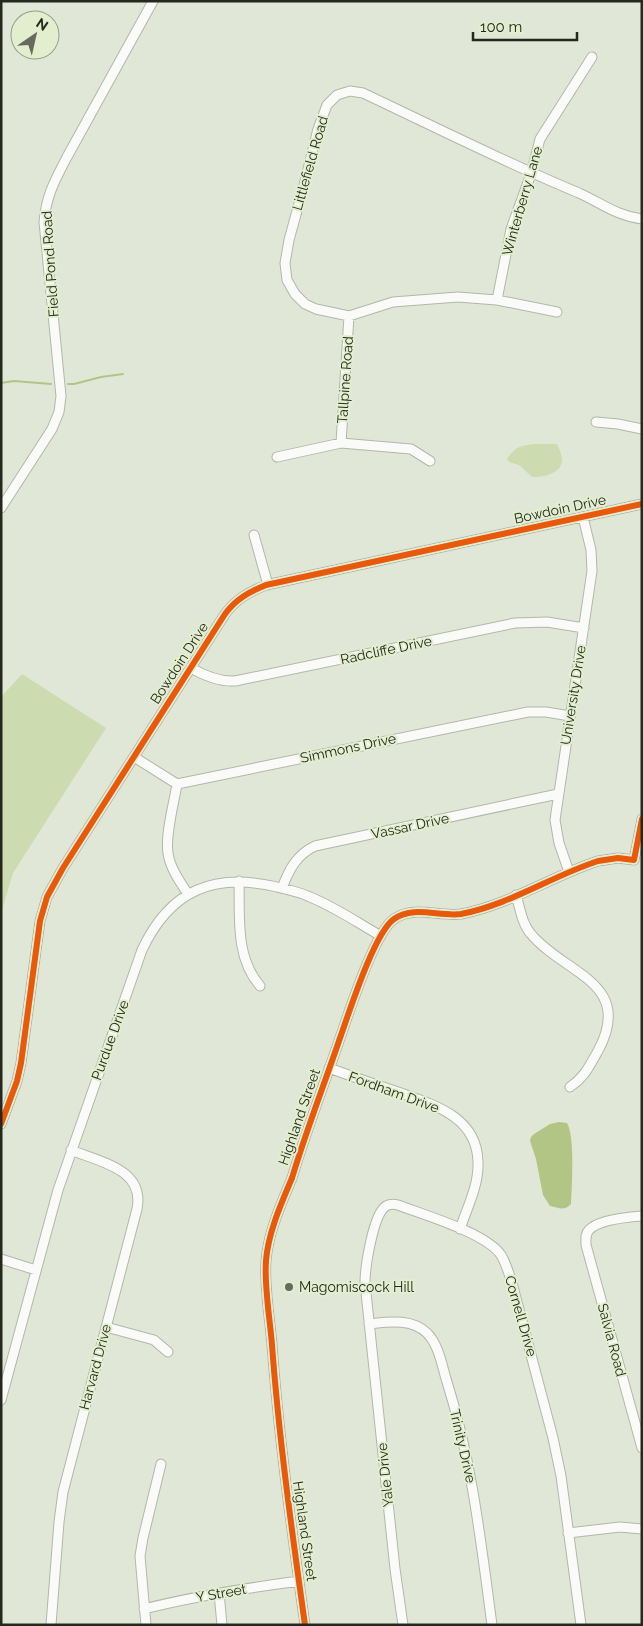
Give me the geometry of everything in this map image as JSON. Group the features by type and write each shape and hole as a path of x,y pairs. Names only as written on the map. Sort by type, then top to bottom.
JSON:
{"street":[{"name":"Field Pond Road","path":"1,508 44,444 59,412 61,396 44,222 46,204 54,182 67,157 153,1"},
{"name":"Winterberry Lane","path":"497,300 511,228 531,174 540,139 592,57"},
{"name":"Littlefield Road","path":"557,312 497,300 458,297 393,302 349,316 316,309 305,304 295,294 287,280 285,263 289,240 304,189 318,128 327,106 337,95 350,91 363,93 531,174 594,200 612,211 628,218 642,219"},
{"name":"Tallpine Road","path":"341,443 349,316"},
{"path":"596,422 642,429"},
{"path":"277,457 341,443 411,449 430,461"},
{"name":"Bowdoin Drive","path":"1,1124 21,1063 40,926 46,900 57,877 225,614 234,603 248,593 268,585 642,504"},
{"name":"University Drive","path":"569,872 555,825 558,794 593,566 583,517"},
{"path":"254,535 268,585"},
{"name":"Radcliffe Drive","path":"191,668 210,677 235,681 515,623 529,621 547,622 584,628"},
{"name":"Simmons Drive","path":"177,784 528,712 556,712 570,716"},
{"path":"134,757 177,784 168,840 168,852 175,873 188,894"},
{"name":"Vassar Drive","path":"282,888 298,858 315,846 558,794"},
{"name":"Highland Street","path":"305,1625 281,1438 266,1259 276,1219 358,990 381,936 392,920 404,913 461,914 479,910 605,859 618,858 638,861 642,819"},
{"path":"239,881 242,945 248,967 260,986"},
{"name":"Purdue Drive","path":"1,1400 58,1190 71,1150 145,944 161,918 172,906 188,894 215,884 239,881 259,883 300,893 322,902 381,936"},
{"path":"516,895 525,924 530,933 540,943 595,985 604,997 608,1023 600,1046 585,1075 570,1087"},
{"name":"Fordham Drive","path":"329,1068 437,1106 457,1118 466,1127 475,1144 478,1168 460,1229"},
{"name":"Harvard Drive","path":"51,1625 58,1529 63,1492 137,1209 138,1193 132,1180 120,1170 71,1150"},
{"name":"Cornell Drive","path":"369,1324 364,1283 365,1267 367,1253 384,1207 390,1204 398,1205 476,1235 491,1244 501,1255 508,1270 552,1430 561,1476 581,1625"},
{"name":"Salvia Road","path":"642,1216 602,1223 592,1227 587,1232 586,1245 642,1448"},
{"path":"1,1259 36,1270"},
{"name":"Trinity Drive","path":"369,1324 408,1323 428,1334 437,1349 452,1398 468,1464 492,1625"},
{"name":"Yale Drive","path":"369,1324 395,1569 403,1625"},
{"path":"106,1327 154,1340 168,1352"},
{"path":"146,1625 140,1556 161,1464"},
{"path":"568,1534 620,1527 642,1529"},
{"name":"Y Street","path":"144,1608 219,1593 299,1581"},
{"path":"219,1593 222,1625"}],"shaded area":[{"path":"534,444 557,444 562,458 559,468 551,474 532,477 519,465 509,462 507,459 518,448"},
{"path":"22,674 106,728 13,873 1,913 1,697"},
{"path":"567,1123 570,1130 572,1150 571,1204 566,1208 550,1206 543,1195 536,1159 530,1141 534,1134 550,1124"}],"waterway":[{"path":"68,384 123,374"},
{"path":"1,383 14,381 51,384"}],"cycle path":[{"path":"1,1124 17,1081 21,1063 40,921 47,897 63,868 225,614 238,600 266,585 642,504"},
{"path":"305,1625 278,1415 266,1292 267,1250 276,1219 370,956 386,927 394,919 402,915 418,912 453,915 479,910 598,861 618,858 634,860 642,819"}],"place":[{"name":"Magomiscock Hill","path":"289,1287"}]}
